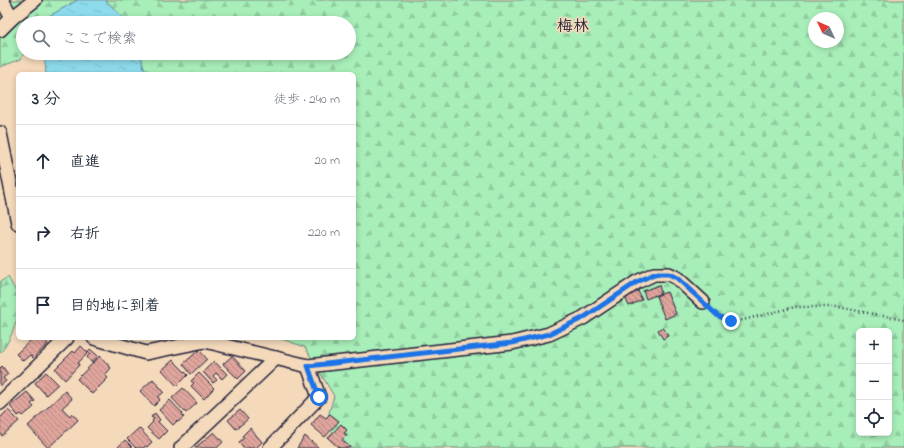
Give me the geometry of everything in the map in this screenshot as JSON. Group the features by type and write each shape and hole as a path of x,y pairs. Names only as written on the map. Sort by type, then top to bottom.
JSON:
{"street":[{"path":"2,0 12,18"},
{"path":"0,30 12,18 35,0"},
{"path":"0,133 16,213"},
{"path":"101,340 146,353 205,341 308,366 512,343 549,334 583,318 637,282 654,274 669,274 677,278 704,302"},
{"path":"0,403 65,340"},
{"path":"181,448 276,358"},
{"path":"270,448 319,397 308,366"}],"path":[{"path":"704,302 718,316 731,321 743,320 794,307 838,307 904,320"}],"green space":[{"path":"0,0 78,0 49,16 16,16 16,60 18,60 0,67"},
{"path":"105,0 904,0 904,448 339,448 327,420 334,396 305,347 285,340 356,340 356,72 151,72 144,68 142,60 356,60 356,16 122,16"},
{"path":"8,277 15,289 16,322 12,334 0,353 0,282"}],"water":[{"path":"78,0 105,0 122,16 49,16"},
{"path":"45,60 142,60 144,68 151,72 46,72"}],"building":[{"path":"659,285 661,293 646,299 643,291"},
{"path":"638,291 642,300 629,306 625,297"},
{"path":"667,292 676,314 665,319 656,296"},
{"path":"663,327 668,336 663,339 658,330"},
{"path":"31,340 45,340 48,344 33,358 30,355 23,361 16,354"},
{"path":"81,346 88,353 65,380 55,369 73,351 75,353"},
{"path":"90,349 98,356 92,363 87,357 90,354 88,352"},
{"path":"199,350 207,359 191,374 183,364"},
{"path":"100,356 111,368 105,375 108,378 92,394 77,379"},
{"path":"232,356 246,371 238,379 223,364"},
{"path":"173,360 188,375 177,386 162,370"},
{"path":"214,361 227,374 222,379 216,373 213,376 217,380 213,383 203,372"},
{"path":"2,366 8,374 3,378 6,381 0,386 0,368"},
{"path":"46,372 58,384 46,395 35,383"},
{"path":"199,373 214,388 204,399 191,386 194,383 191,381"},
{"path":"153,379 164,392 158,397 160,400 154,406 140,391"},
{"path":"183,388 197,403 186,413 172,398"},
{"path":"65,391 72,399 62,408 70,416 72,413 78,420 48,448 28,426"},
{"path":"27,392 35,401 31,404 34,407 23,416 21,414 18,416 10,406"},
{"path":"170,400 184,417 173,425 159,410"},
{"path":"8,410 19,421 2,436 0,433 0,418"},
{"path":"240,410 248,419 236,429 228,420"},
{"path":"155,413 160,420 158,422 167,431 159,439 147,428 153,422 152,421 154,419 151,417"},
{"path":"320,414 326,418 330,414 339,421 325,437 311,425"},
{"path":"341,424 347,430 344,433 347,435 342,440 350,447 349,448 339,448 328,438"},
{"path":"139,428 152,442 147,447 136,448 127,439"},
{"path":"250,428 262,442 256,448 243,448 239,442 244,438 242,436"},
{"path":"214,432 223,442 217,448 195,448"},
{"path":"305,436 318,447 297,448"},
{"path":"125,440 133,448 117,448"}],"district":[{"name":"梅林","path":"573,25"}],"route":[{"path":"319,397 308,366 512,343 549,334 583,318 637,282 654,274 669,274 677,278 718,316 731,321"}]}
